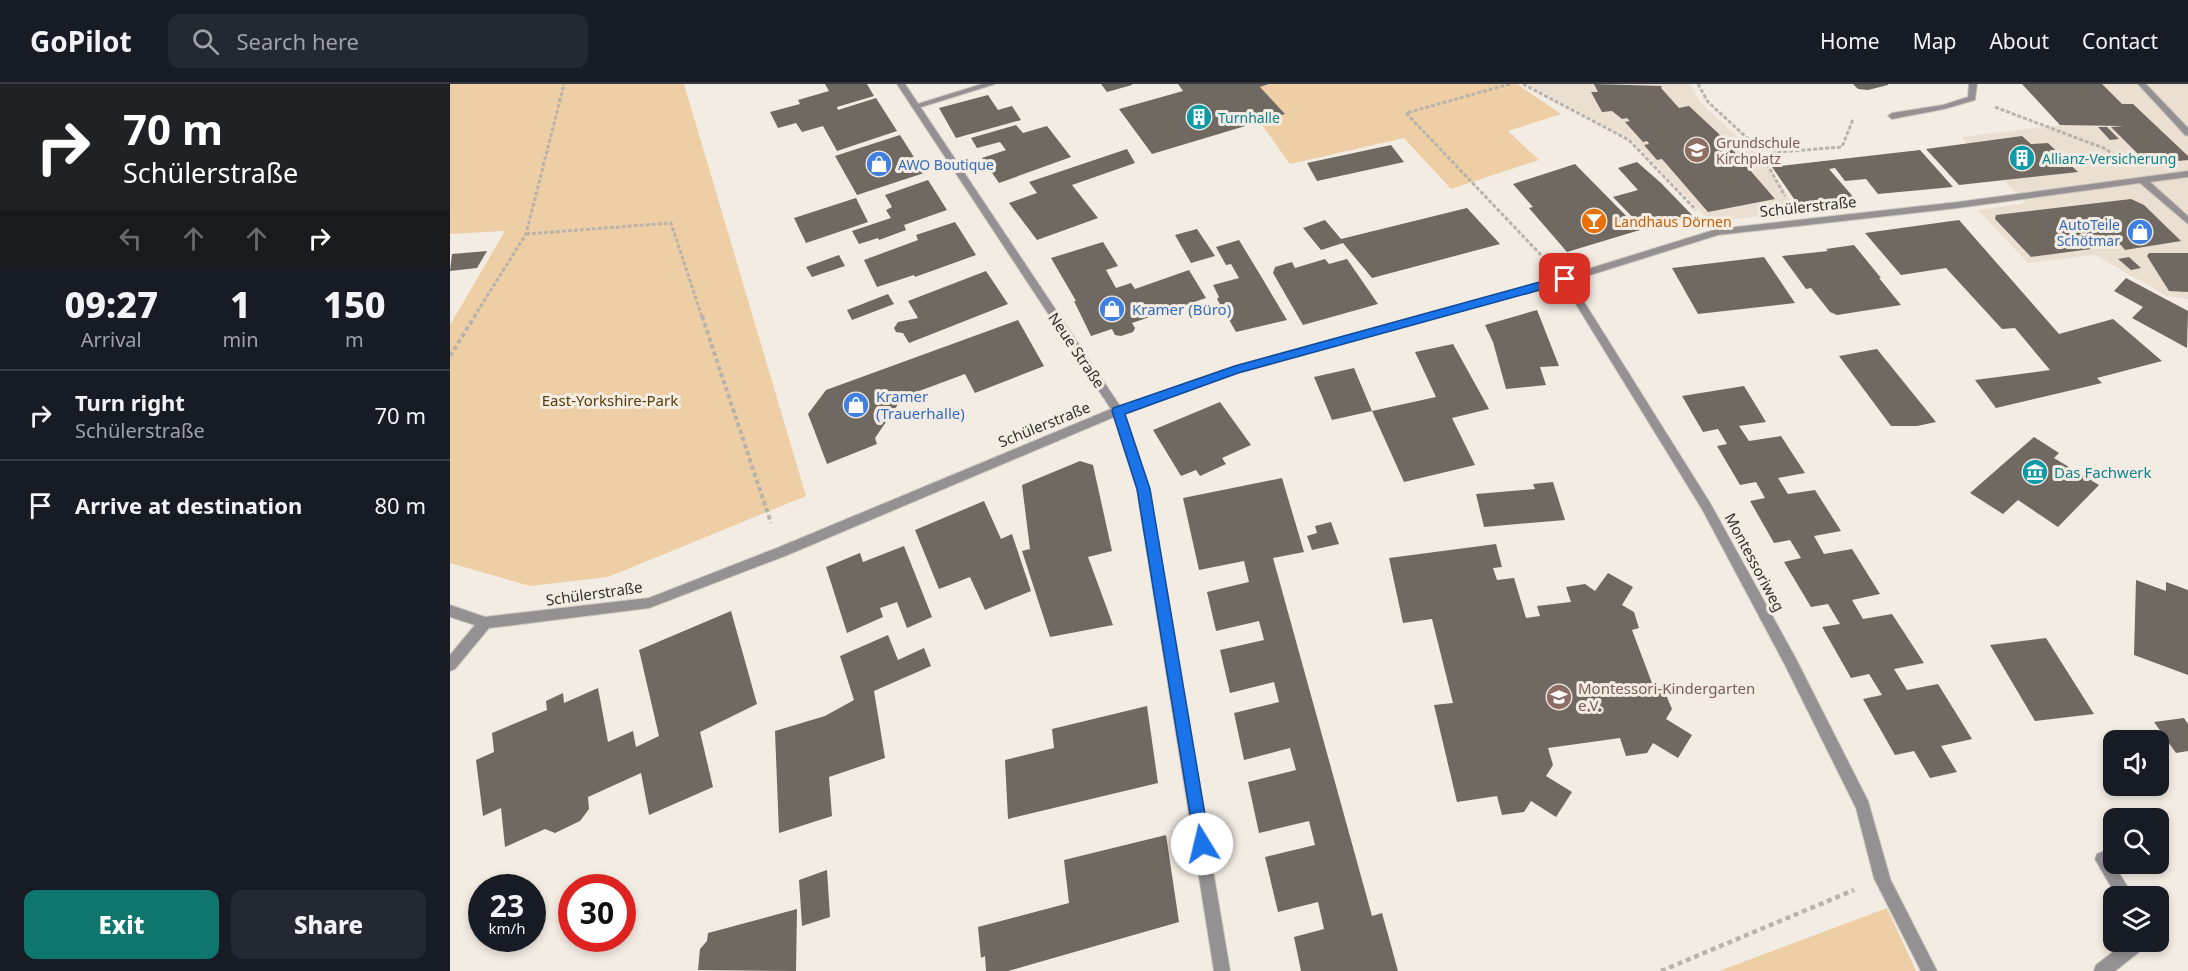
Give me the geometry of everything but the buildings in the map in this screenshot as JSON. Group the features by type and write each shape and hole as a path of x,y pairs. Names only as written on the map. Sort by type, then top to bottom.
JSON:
{"street":[{"name":"Neue Straße","path":"901,84 1118,411 1143,489 1222,971"},
{"path":"915,106 991,84"},
{"path":"1892,116 1944,107 1972,98 1973,84"},
{"path":"2142,84 2188,133"},
{"name":"Schülerstraße","path":"450,611 485,623 649,603 781,552 1118,411 1235,370 1565,279 1717,232 1958,206 2188,174"},
{"path":"2142,180 2188,221"},
{"name":"Montessoriweg","path":"1565,279 1707,506 1790,661 1863,806 1882,878 1929,971"},
{"path":"450,665 485,623"},
{"path":"2102,859 2119,886"},
{"path":"2102,971 2126,952"}],"path":[{"path":"450,356 526,234 564,84"},
{"path":"1510,84 1406,113 1565,279"},
{"path":"1523,84 1629,140 1717,232"},
{"path":"1698,84 1708,102 1757,147 1789,203"},
{"path":"1972,98 2106,149"},
{"path":"1757,147 1779,152 1842,147 1853,119"},
{"path":"526,234 671,223 781,552"},
{"path":"1660,971 1882,878"}],"shaded area":[{"name":"Grundschule Kirchplatz","path":"1527,84 1690,84 1701,103 1764,161 1798,211 1711,222 1631,139"},
{"path":"2022,84 2188,84 2188,299 2167,296 2095,255 2028,263 1978,210 2026,203 1961,137 2060,125"}],"green space":[{"name":"East-Yorkshire-Park","path":"450,84 684,84 806,496 608,577 530,586 450,563 450,325 505,231 450,234"},
{"path":"1271,84 1517,84 1561,114 1508,131 1539,160 1451,189 1404,138 1290,164 1259,121 1284,113 1260,87"},
{"path":"1887,908 1916,971 1719,971"}],"place":[{"name":"Turnhalle","path":"1199,117"},
{"name":"Grundschule Kirchplatz","path":"1697,150"},
{"name":"Allianz-Versicherung","path":"2022,158"},
{"name":"AWO Boutique","path":"879,164"},
{"name":"Landhaus Dörnen","path":"1594,221"},
{"name":"AutoTeile Schötmar","path":"2140,232"},
{"name":"Kramer (Büro)","path":"1112,309"},
{"name":"Kramer (Trauerhalle)","path":"856,405"},
{"name":"Das Fachwerk","path":"2035,472"},
{"name":"Montessori-Kindergarten e.V.","path":"1559,697"}],"route":[{"path":"1202,844 1143,489 1118,411 1235,370 1565,279"}]}
